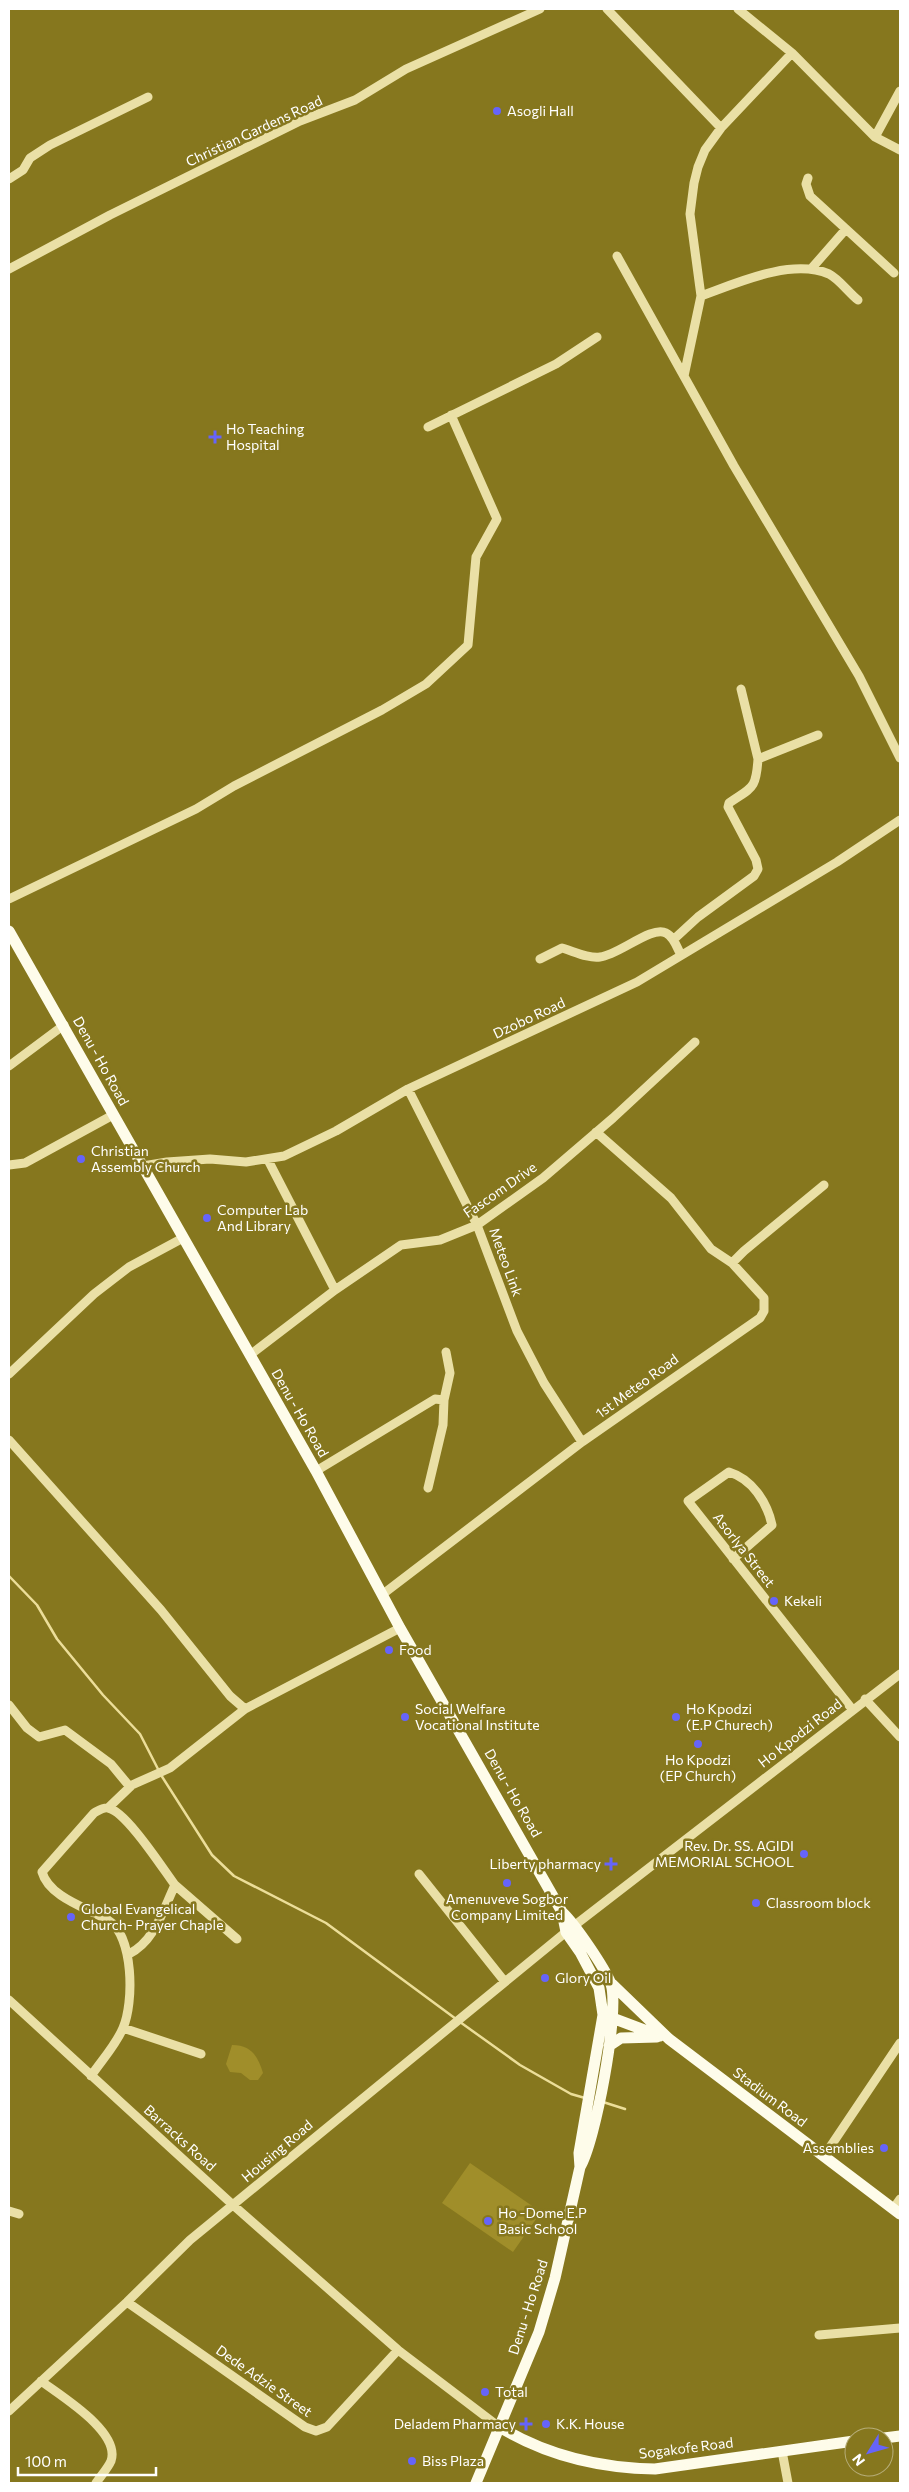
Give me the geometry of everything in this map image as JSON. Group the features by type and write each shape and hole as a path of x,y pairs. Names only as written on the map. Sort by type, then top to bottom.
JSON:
{"main road":[{"name":"Denu - Ho Road","path":"10,935 64,1025 113,1115 316,1471 400,1628 562,1912 566,1932 580,1952 599,1988 608,2016 608,2046 595,2100 579,2153 580,2167 555,2278 539,2332 498,2426 476,2483"},
{"name":"Denu - Ho Road","path":"562,1912 576,1924 611,1983 614,2007 608,2016 595,2100"},
{"name":"Stadium Road","path":"611,1983 669,2039 897,2212"},
{"name":"Stadium Road","path":"608,2016 669,2039"},
{"path":"608,2046 621,2038 636,2036 669,2039"},
{"name":"Sogakofe Road","path":"498,2426 526,2443 549,2451 629,2469 655,2470 844,2443"}],"street":[{"name":"Christian Gardens Road","path":"9,269 110,215 300,121 356,100 406,68 540,9"},
{"path":"607,9 721,128"},
{"path":"738,9 792,53 875,137 900,150"},
{"path":"684,376 701,296 690,214 694,183 705,150 721,128 792,53"},
{"path":"875,137 900,91"},
{"path":"9,179 23,170 30,158 50,145 148,97"},
{"path":"808,178 808,194 894,273"},
{"path":"811,270 846,229"},
{"path":"617,256 734,466 860,676 900,758"},
{"path":"701,296 760,275 811,270 830,275 858,300"},
{"path":"428,427 556,364 597,337"},
{"path":"9,899 196,809 234,786 382,710 426,684 468,645 476,557 497,519 451,415"},
{"path":"673,940 698,917 743,886 754,876 758,869 756,860 728,807 729,803 752,788 757,777 758,760 741,689"},
{"path":"758,760 818,735"},
{"name":"Dzobo Road","path":"143,1166 166,1162 210,1159 246,1162 284,1156 336,1131 408,1089 637,982 837,862 900,820"},
{"path":"540,959 562,948 598,958 614,954 634,944 648,933 658,931 666,932 681,955"},
{"path":"9,1066 64,1025"},
{"name":"Fascom Drive","path":"250,1356 335,1290 400,1245 440,1240 477,1225 544,1178 695,1042"},
{"name":"Meteo Link","path":"408,1089 477,1225 517,1331 544,1383 582,1442"},
{"path":"9,1165 25,1163 113,1115"},
{"path":"596,1132 671,1198 711,1249 732,1263 824,1185"},
{"path":"268,1160 335,1290"},
{"path":"9,1374 94,1294 128,1267 183,1238"},
{"name":"1st Meteo Road","path":"383,1594 582,1442 760,1318 764,1311 764,1298 732,1263"},
{"path":"428,1488 444,1425 444,1400 450,1373 446,1352"},
{"path":"316,1471 435,1399 444,1400"},
{"path":"9,1440 161,1610 230,1696 245,1709"},
{"name":"Asorlya Street","path":"733,1559 772,1525 770,1512 757,1492 742,1476 729,1472 688,1501 733,1559 852,1710"},
{"path":"91,2076 123,2028 130,1992 129,1954 119,1931 110,1921 58,1892 45,1882 42,1872 94,1813 104,1808 130,1787 166,1770 245,1709 400,1628"},
{"name":"Ho Kpodzi Road","path":"576,1924 900,1674"},
{"path":"866,1699 900,1737"},
{"path":"9,1705 27,1728 38,1737 65,1730 111,1764 130,1787"},
{"path":"104,1808 120,1816 140,1837 175,1885 237,1939"},
{"path":"418,1874 505,1982"},
{"path":"129,1954 142,1948 150,1936 175,1885"},
{"name":"Housing Road","path":"9,2411 127,2302 190,2240 576,1924"},
{"name":"Barracks Road","path":"9,2000 233,2205 398,2350 498,2426"},
{"path":"123,2028 201,2054"},
{"path":"824,2156 900,2043"},
{"path":"897,2212 900,2199"},
{"path":"9,2211 18,2214"},
{"name":"Dede Adzie Street","path":"127,2302 305,2427 316,2431 327,2427 398,2350"},
{"path":"819,2335 900,2328"},
{"path":"41,2381 96,2424 107,2436 112,2450 111,2461 96,2483"},
{"path":"782,2451 788,2483"}],"shaded area":[{"path":"232,2045 249,2049 259,2061 263,2073 258,2080 250,2080 241,2073 230,2072 226,2064"},
{"path":"470,2163 541,2212 513,2252 442,2203"}],"waterway":[{"path":"9,1576 37,1605 57,1639 103,1695 140,1734 159,1771"},
{"path":"161,1775 212,1855 234,1876 326,1923 456,2019"},
{"path":"460,2022 520,2065 571,2094 585,2098"},
{"path":"603,2102 625,2109"}],"place":[{"name":"Asogli Hall","path":"497,111"},
{"name":"Ho Teaching Hospital","path":"215,437"},
{"name":"Christian Assembly Church","path":"81,1159"},
{"name":"Computer Lab And Library","path":"207,1218"},
{"name":"Kekeli","path":"774,1601"},
{"name":"Food","path":"389,1650"},
{"name":"Social Welfare Vocational Institute","path":"405,1717"},
{"name":"Ho Kpodzi (E.P Churech)","path":"676,1717"},
{"name":"Ho Kpodzi (EP Church)","path":"698,1744"},
{"name":"Rev. Dr. SS. AGIDI MEMORIAL SCHOOL","path":"804,1854"},
{"name":"Liberty pharmacy","path":"611,1864"},
{"name":"Amenuveve Sogbor Company Limited","path":"507,1883"},
{"name":"Classroom block","path":"756,1903"},
{"name":"Global Evangelical Church- Prayer Chaple","path":"71,1917"},
{"name":"Glory Oil","path":"545,1978"},
{"name":"Assemblies","path":"884,2148"},
{"name":"Ho -Dome E.P Basic School","path":"488,2221"},
{"name":"Total","path":"485,2392"},
{"name":"Deladem Pharmacy","path":"526,2424"},
{"name":"K.K. House","path":"546,2424"},
{"name":"Biss Plaza","path":"412,2461"}]}
